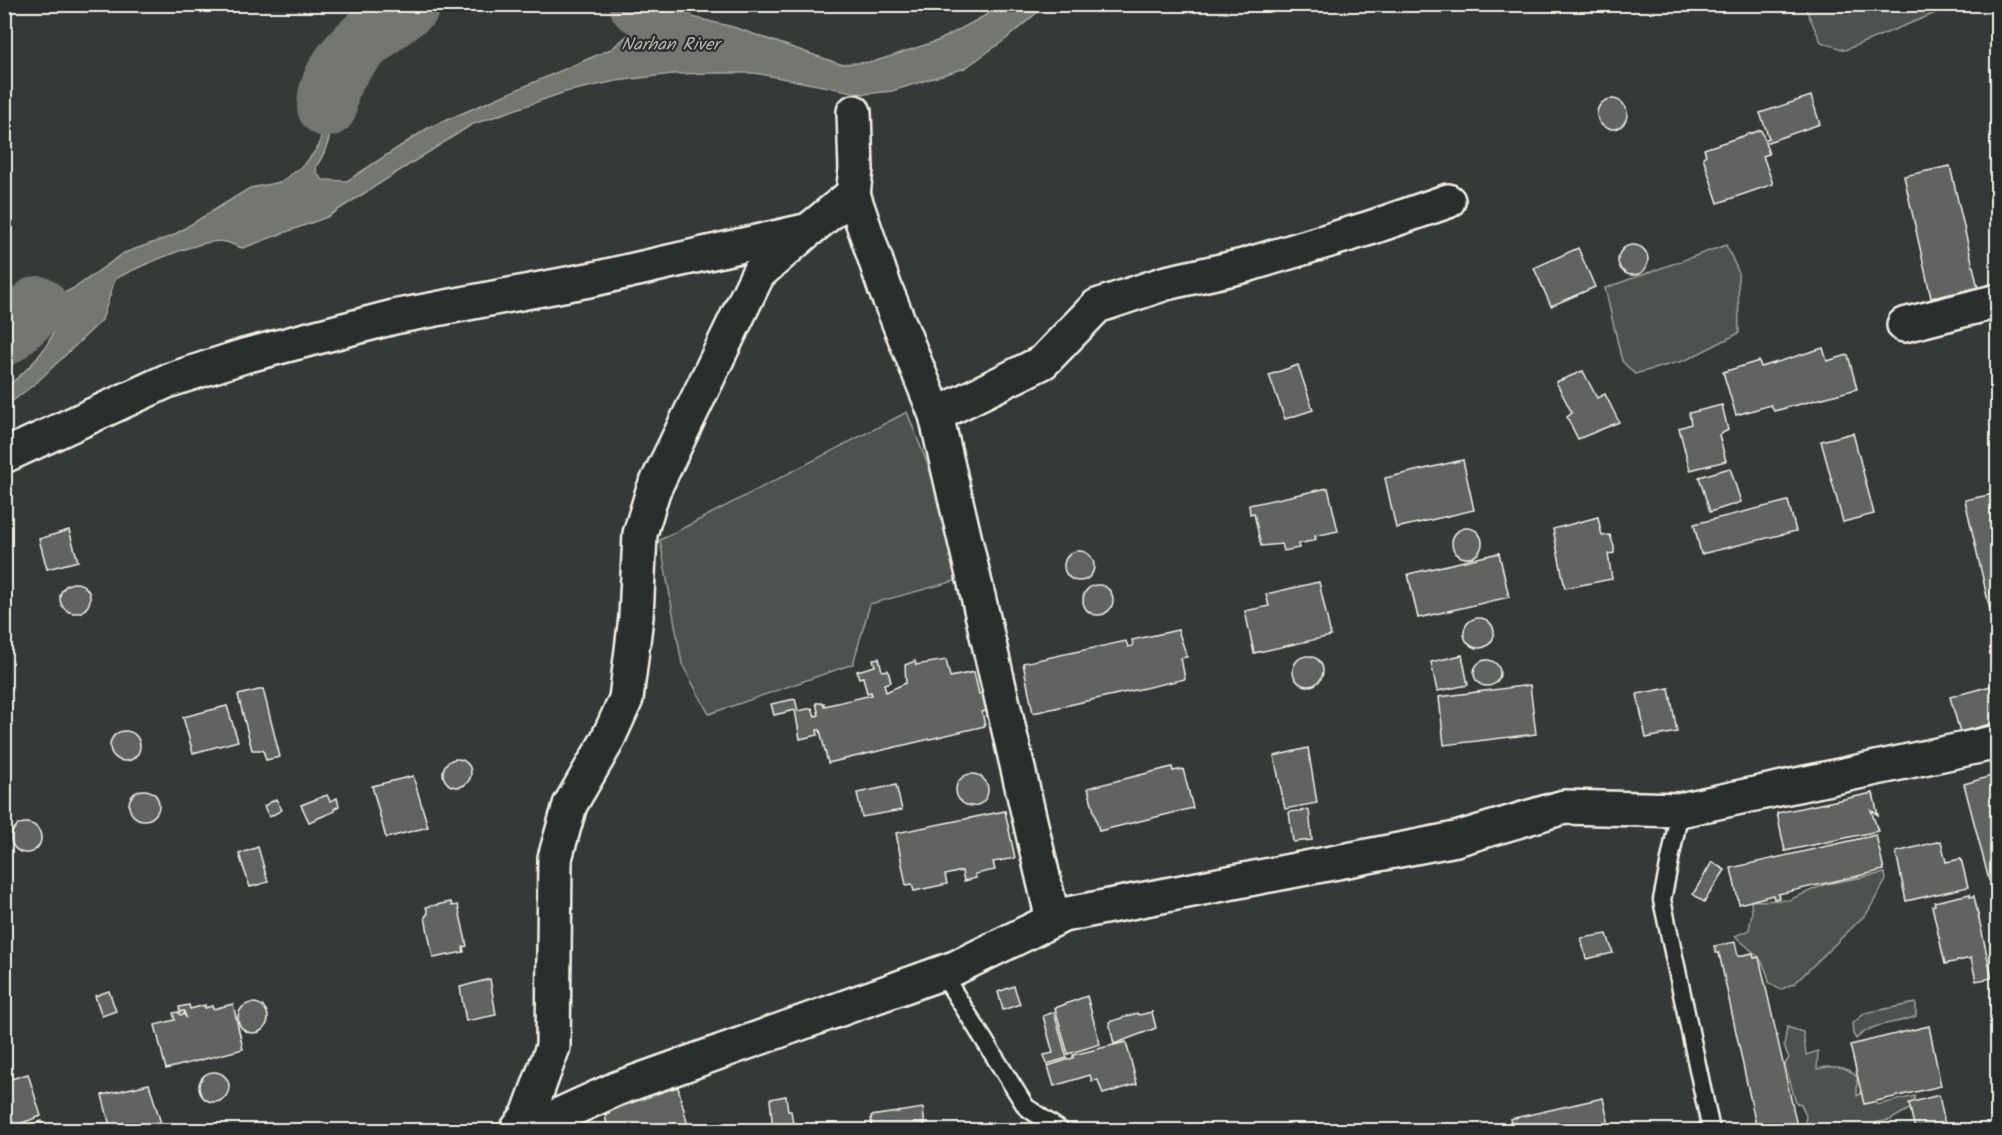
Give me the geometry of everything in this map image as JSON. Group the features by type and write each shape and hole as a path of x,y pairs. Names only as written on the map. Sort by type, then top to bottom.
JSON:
{"street":[{"path":"854,112 856,169 853,194 885,288 936,415 1053,920"},
{"path":"517,1131 528,1115 553,1047 555,858 570,805 606,743 626,699 636,617 640,534 653,491 758,274 853,194"},
{"path":"936,415 1043,362 1097,306 1166,283 1243,266 1370,228 1448,201"},
{"path":"4,456 167,381 244,356 394,317 594,279 808,230"},
{"path":"1904,325 1998,301"},
{"path":"526,1131 616,1089 942,972 1063,915 1456,839 1564,807 1680,810 1998,742"}],"lane":[{"path":"1680,810 1662,900 1711,1131"},
{"path":"942,972 1026,1107 1060,1131"}],"shaded area":[{"path":"1804,5 1955,5 1845,50 1821,42"},
{"path":"1726,245 1738,271 1739,333 1686,360 1635,374 1622,361 1605,288"},
{"path":"907,412 940,496 962,579 870,604 853,664 709,714 682,664 660,540"},
{"path":"1885,873 1886,880 1867,913 1795,983 1780,990 1769,982 1764,966 1757,956 1735,936 1749,930 1752,913 1751,901 1789,900 1826,884"},
{"path":"1916,1003 1916,1016 1877,1026 1856,1039 1853,1034 1852,1024 1865,1013"},
{"path":"1787,1027 1803,1032 1806,1055 1818,1051 1817,1069 1838,1067 1848,1070 1857,1077 1857,1096 1869,1089 1877,1105 1915,1096 1913,1107 1890,1120 1875,1123 1867,1130 1804,1130 1806,1116 1801,1104 1796,1103 1785,1064 1789,1058 1784,1046"}],"water":[{"name":"Narhan River","path":"995,5 1066,5 1039,11 1006,39 965,68 892,91 864,94 755,73 673,74 616,81 565,92 471,125 327,217 243,248 216,241 187,248 115,279 102,320 37,382 5,407 5,388 21,375 42,352 56,325 50,313 38,306 76,287 124,253 172,236 250,188 281,182 305,164 319,146 327,107 330,124 329,138 316,167 317,174 323,180 347,181 428,128 611,49 637,28 663,16 680,14 733,27 840,64 873,62 940,40 988,14"}],"building":[{"path":"1811,96 1820,124 1765,143 1769,154 1763,156 1773,184 1718,203 1703,157 1706,155 1704,149 1761,130 1765,140 1769,138 1760,113"},
{"path":"1612,99 1623,103 1627,114 1623,125 1612,129 1601,125 1597,114 1601,103"},
{"path":"1950,166 1978,288 1931,298 1904,176"},
{"path":"1633,245 1644,249 1648,260 1644,271 1633,275 1622,271 1618,260 1622,249"},
{"path":"1578,248 1595,287 1551,306 1534,268"},
{"path":"1823,348 1827,361 1848,355 1857,389 1774,411 1771,405 1736,415 1723,372 1759,361 1761,367"},
{"path":"1298,365 1313,410 1285,419 1269,375"},
{"path":"1583,371 1597,398 1605,394 1619,422 1578,439 1567,417 1572,413 1556,382"},
{"path":"1722,405 1728,430 1719,435 1726,461 1690,470 1679,428 1691,424 1689,413"},
{"path":"1853,433 1874,514 1843,522 1821,441"},
{"path":"1463,460 1474,510 1396,528 1385,478"},
{"path":"1730,468 1741,502 1710,512 1699,477"},
{"path":"1328,488 1338,531 1315,536 1316,539 1312,541 1298,544 1299,548 1284,551 1282,544 1261,546 1254,513 1250,514 1249,505"},
{"path":"1998,493 1998,645 1965,500"},
{"path":"1788,501 1796,531 1701,554 1694,524"},
{"path":"1598,517 1602,536 1610,535 1614,547 1614,553 1608,554 1612,579 1565,588 1553,529"},
{"path":"1467,528 1478,532 1482,543 1478,554 1467,558 1456,554 1452,543 1456,532"},
{"path":"69,530 78,561 47,569 39,539"},
{"path":"1079,551 1090,555 1094,566 1090,577 1079,581 1068,577 1064,566 1068,555"},
{"path":"1499,553 1509,597 1418,618 1408,574"},
{"path":"1319,582 1331,636 1254,653 1245,611 1269,606 1266,594"},
{"path":"75,583 86,587 90,598 86,609 75,613 64,609 60,598 64,587"},
{"path":"1098,585 1109,589 1113,600 1109,611 1098,615 1087,611 1083,600 1087,589"},
{"path":"1479,618 1490,622 1494,633 1490,644 1479,648 1468,644 1464,633 1468,622"},
{"path":"1178,630 1187,657 1181,658 1185,679 1033,713 1023,663 1126,641 1128,647 1133,646 1132,640"},
{"path":"1462,655 1468,685 1437,691 1431,662"},
{"path":"1308,656 1319,660 1323,671 1319,682 1308,686 1297,682 1293,671 1297,660"},
{"path":"879,658 882,671 888,670 891,682 884,684 886,692 906,683 905,665 915,661 916,665 946,660 950,677 974,672 979,694 985,692 989,710 982,712 985,726 828,763 820,730 817,730 818,735 800,739 795,710 774,715 771,704 795,699 798,711 812,708 815,716 819,715 816,703 824,703 824,706 872,695 871,692 867,693 863,677 859,678 857,671 875,666 873,659"},
{"path":"1487,660 1496,664 1500,673 1496,682 1487,686 1478,682 1474,673 1478,664"},
{"path":"1998,684 1998,722 1960,732 1950,697"},
{"path":"1530,685 1536,734 1444,745 1439,697"},
{"path":"1669,688 1677,732 1646,738 1637,694"},
{"path":"263,689 280,757 266,760 263,750 252,750 238,695"},
{"path":"227,706 238,741 193,753 183,717"},
{"path":"125,731 136,735 140,746 136,757 125,761 114,757 110,746 114,735"},
{"path":"1308,748 1317,803 1285,809 1274,756"},
{"path":"457,759 467,763 471,773 467,783 457,787 447,783 443,773 447,763"},
{"path":"1172,767 1173,771 1183,769 1193,808 1099,831 1088,788"},
{"path":"972,774 984,778 988,790 984,802 972,806 960,802 956,790 960,778"},
{"path":"1998,774 1998,878 1989,880 1964,784"},
{"path":"413,776 428,827 386,838 372,786"},
{"path":"896,785 902,810 862,817 857,793"},
{"path":"144,790 155,794 159,805 155,816 144,820 133,816 129,805 133,794"},
{"path":"1873,793 1878,815 1871,810 1878,831 1785,851 1777,813"},
{"path":"327,795 330,801 337,798 339,806 334,809 335,811 309,822 301,805"},
{"path":"276,799 282,810 269,817 264,806"},
{"path":"1309,810 1312,840 1293,842 1289,812"},
{"path":"1005,811 1015,858 993,862 995,870 975,874 976,878 964,881 962,871 945,875 947,884 914,891 912,884 906,885 896,833"},
{"path":"26,823 37,827 41,838 37,849 26,853 15,849 11,838 15,827"},
{"path":"1876,835 1884,870 1778,894 1779,898 1774,899 1773,895 1739,904 1731,868"},
{"path":"1941,841 1946,862 1961,859 1968,887 1906,901 1896,852"},
{"path":"258,847 268,882 250,887 239,854"},
{"path":"1712,862 1725,870 1704,902 1693,894"},
{"path":"1970,894 1970,897 1974,896 1992,978 1976,981 1971,958 1945,964 1932,906 1935,905 1934,902"},
{"path":"451,902 452,906 458,905 467,946 463,947 464,952 433,958 425,917 428,913 426,907"},
{"path":"1607,934 1613,953 1586,959 1581,938"},
{"path":"1735,942 1738,956 1753,953 1754,958 1759,957 1798,1130 1757,1130 1719,953 1716,953 1714,946"},
{"path":"490,979 496,1015 466,1021 460,987"},
{"path":"1014,986 1020,1004 1003,1010 998,992"},
{"path":"109,991 116,1011 102,1016 95,996"},
{"path":"1087,996 1100,1044 1068,1054 1055,1008"},
{"path":"253,1003 264,1007 268,1018 264,1029 253,1033 242,1029 238,1018 242,1007"},
{"path":"233,1004 243,1049 166,1069 155,1025 175,1020 173,1013 184,1014 186,1018 184,1011 180,1012 179,1007 189,1005 190,1009 205,1005 205,1008 212,1006 213,1009"},
{"path":"1054,1012 1067,1058 1047,1064 1044,1055 1053,1053 1043,1016"},
{"path":"1152,1012 1156,1028 1114,1044 1109,1022 1137,1013 1139,1015"},
{"path":"1929,1026 1941,1086 1864,1104 1850,1045"},
{"path":"1126,1042 1137,1084 1103,1094 1098,1080 1092,1081 1090,1075 1054,1086 1048,1066 1073,1058 1073,1055"},
{"path":"214,1072 225,1076 229,1087 225,1098 214,1102 203,1098 199,1087 203,1076"},
{"path":"28,1074 41,1116 14,1126 4,1094 4,1081"},
{"path":"149,1084 163,1130 111,1130 102,1095"},
{"path":"678,1087 689,1130 608,1130 605,1115 609,1114 607,1108"},
{"path":"1939,1095 1946,1130 1915,1130 1909,1103"},
{"path":"786,1096 794,1130 773,1130 770,1099"},
{"path":"1603,1098 1610,1130 1513,1130 1510,1119"},
{"path":"923,1108 925,1130 872,1130 871,1116"},
{"path":"42,1121 45,1130 14,1130"}],"waterway":[{"path":"327,107 329,91 345,61 370,36 411,4"},
{"path":"639,4 663,16"},
{"path":"4,336 38,306"}]}
